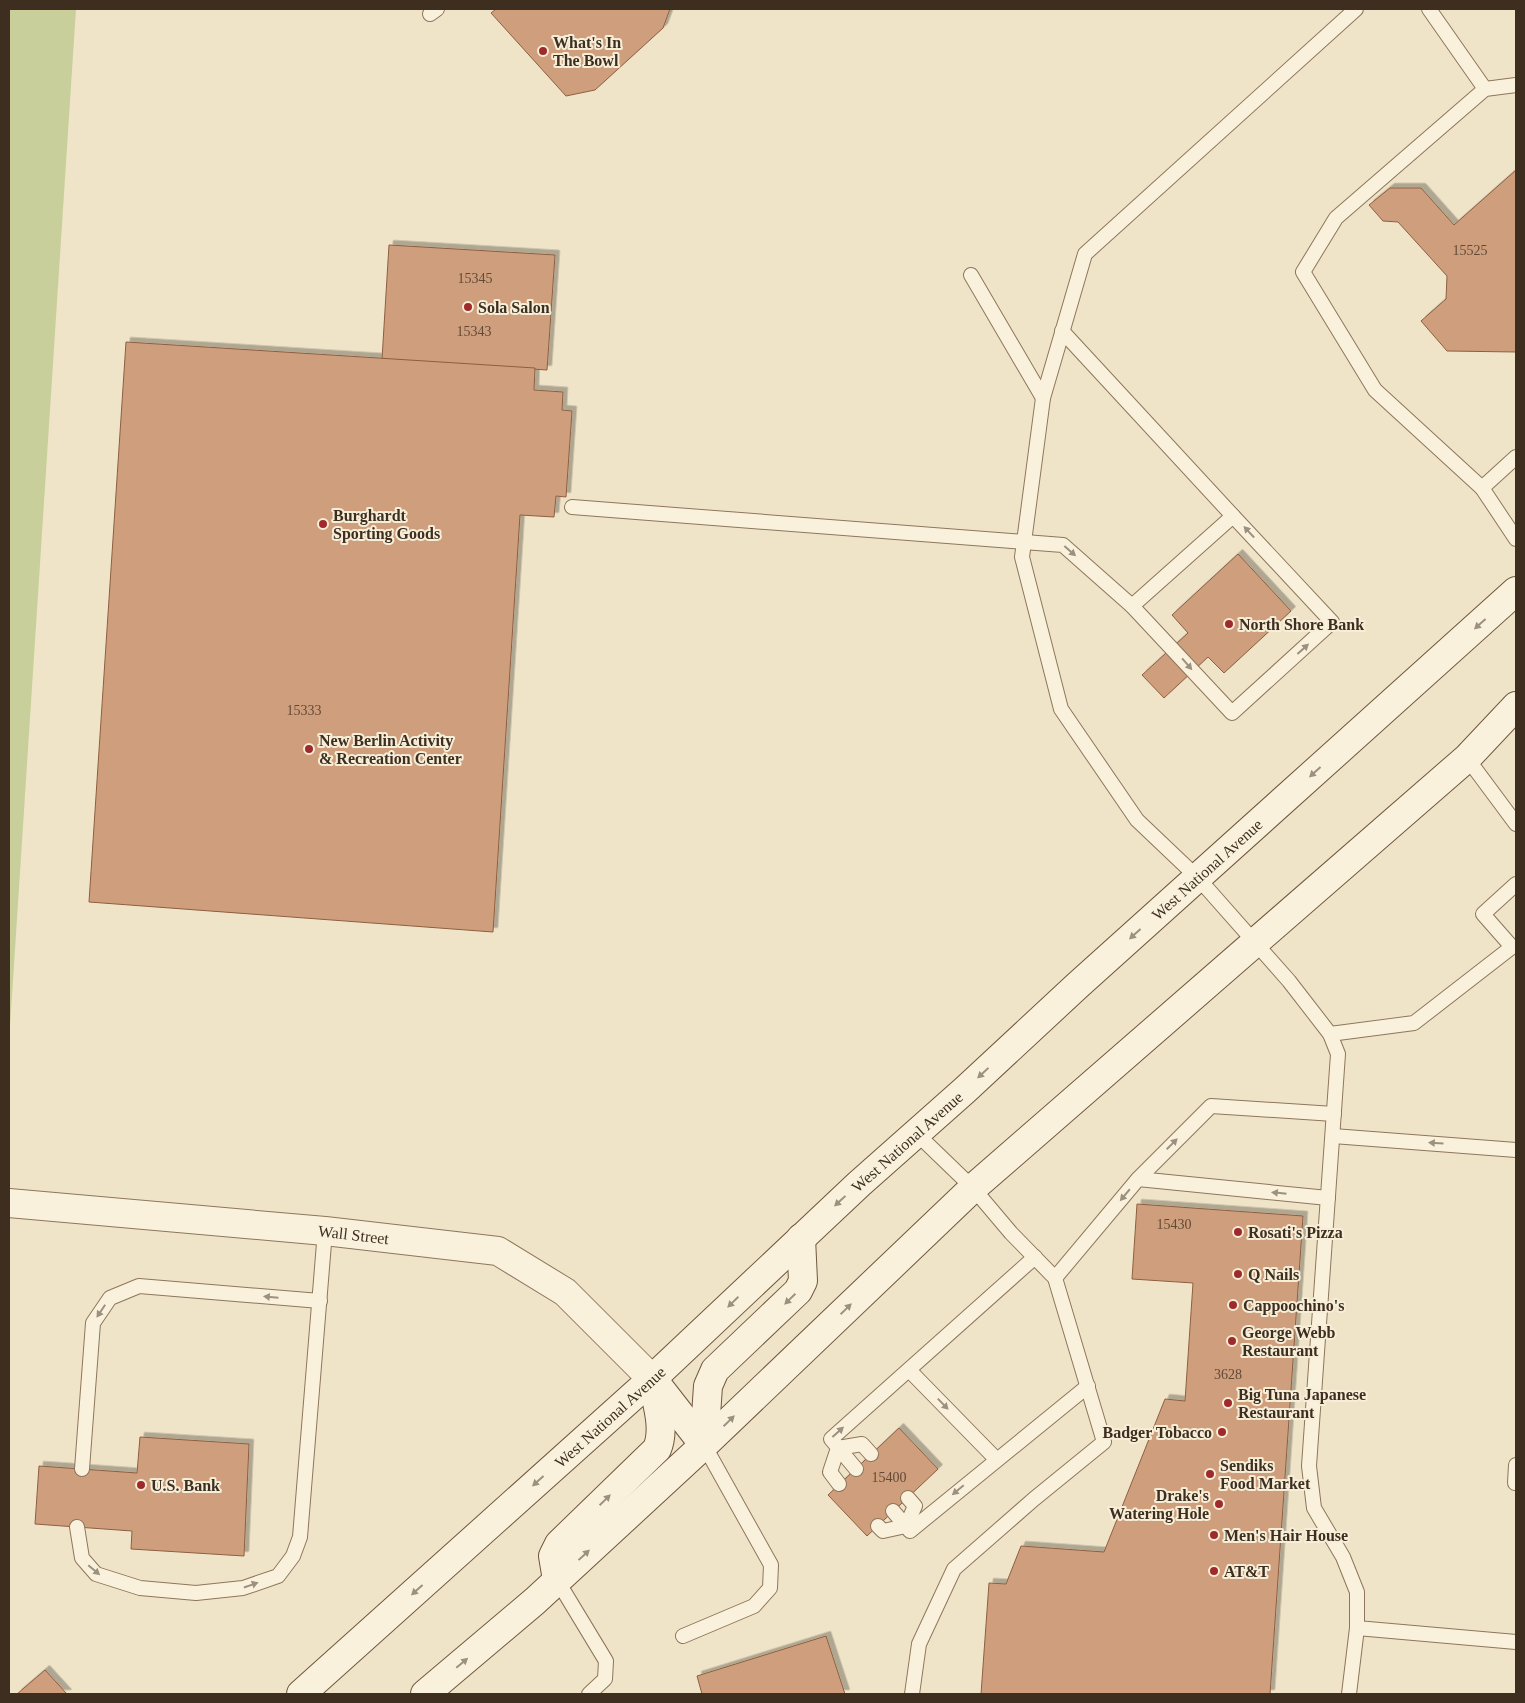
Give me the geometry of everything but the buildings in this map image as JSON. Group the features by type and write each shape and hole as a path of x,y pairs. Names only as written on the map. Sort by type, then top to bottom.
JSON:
{"main road":[{"name":"West National Avenue","path":"301,1694 652,1378 916,1133 1516,591"},
{"path":"425,1694 558,1580 704,1445 974,1188 1467,758 1516,706"},
{"name":"Wall Street","path":"9,1202 325,1231 498,1250 565,1292 652,1378 704,1445"},
{"path":"704,1445 708,1386 715,1370 798,1291 803,1281 801,1238"},
{"path":"558,1580 553,1556 559,1544 657,1449 661,1439 661,1427 652,1378"}],"lane":[{"path":"1349,1694 1357,1628 1357,1592 1343,1556 1314,1508 1309,1466 1338,1054 1330,1034 1256,943 1198,878 1137,820 1061,709 1022,557 1043,398 1085,254 1356,9"},
{"path":"1430,9 1485,89"},
{"path":"1516,85 1485,89 1336,218 1303,272 1375,390 1482,488 1516,539"},
{"path":"971,275 1043,398"},
{"path":"572,507 1064,545 1132,606 1232,713 1332,622 1062,332"},
{"path":"1482,488 1516,457"},
{"path":"1132,606 1233,516"},
{"path":"1467,758 1516,824"},
{"path":"1330,1034 1414,1023 1514,947 1483,914 1516,884"},
{"path":"1055,1278 1138,1179 1211,1106 1334,1114"},
{"path":"912,1694 919,1644 954,1570 1034,1499 1104,1442 1055,1278 974,1188 916,1133"},
{"path":"1333,1136 1516,1150"},
{"path":"1138,1179 1328,1198"},
{"path":"77,1527 82,1558 96,1574 140,1588 196,1593 243,1588 278,1576 293,1556 300,1537 304,1510 325,1231"},
{"path":"856,1468 830,1439 1035,1257"},
{"path":"82,1468 93,1324 110,1298 139,1286 320,1301"},
{"path":"908,1370 996,1459"},
{"path":"894,1511 910,1530 1088,1386"},
{"path":"838,1448 862,1444 871,1454"},
{"path":"683,1636 754,1606 770,1588 771,1565 704,1445"},
{"path":"838,1448 830,1472 839,1484"},
{"path":"1515,1483 1516,1465"},
{"path":"906,1526 915,1506 908,1498"},
{"path":"878,1526 883,1531 906,1526"},
{"path":"558,1580 606,1661 605,1679 589,1694"},
{"path":"1357,1628 1516,1642"}],"green space":[{"path":"9,9 76,9 9,1042"}],"place":[{"name":"What's In The Bowl","path":"543,51"},
{"name":"Sola Salon","path":"468,307"},
{"name":"Burghardt Sporting Goods","path":"323,524"},
{"name":"North Shore Bank","path":"1229,624"},
{"name":"New Berlin Activity & Recreation Center","path":"309,749"},
{"name":"Rosati's Pizza","path":"1238,1232"},
{"name":"Q Nails","path":"1238,1274"},
{"name":"Cappoochino's","path":"1233,1305"},
{"name":"George Webb Restaurant","path":"1232,1341"},
{"name":"Big Tuna Japanese Restaurant","path":"1228,1403"},
{"name":"Badger Tobacco","path":"1222,1432"},
{"name":"Sendiks Food Market","path":"1210,1474"},
{"name":"U.S. Bank","path":"141,1485"},
{"name":"Drake's Watering Hole","path":"1219,1504"},
{"name":"Men's Hair House","path":"1214,1535"},
{"name":"AT&T","path":"1214,1571"}]}
